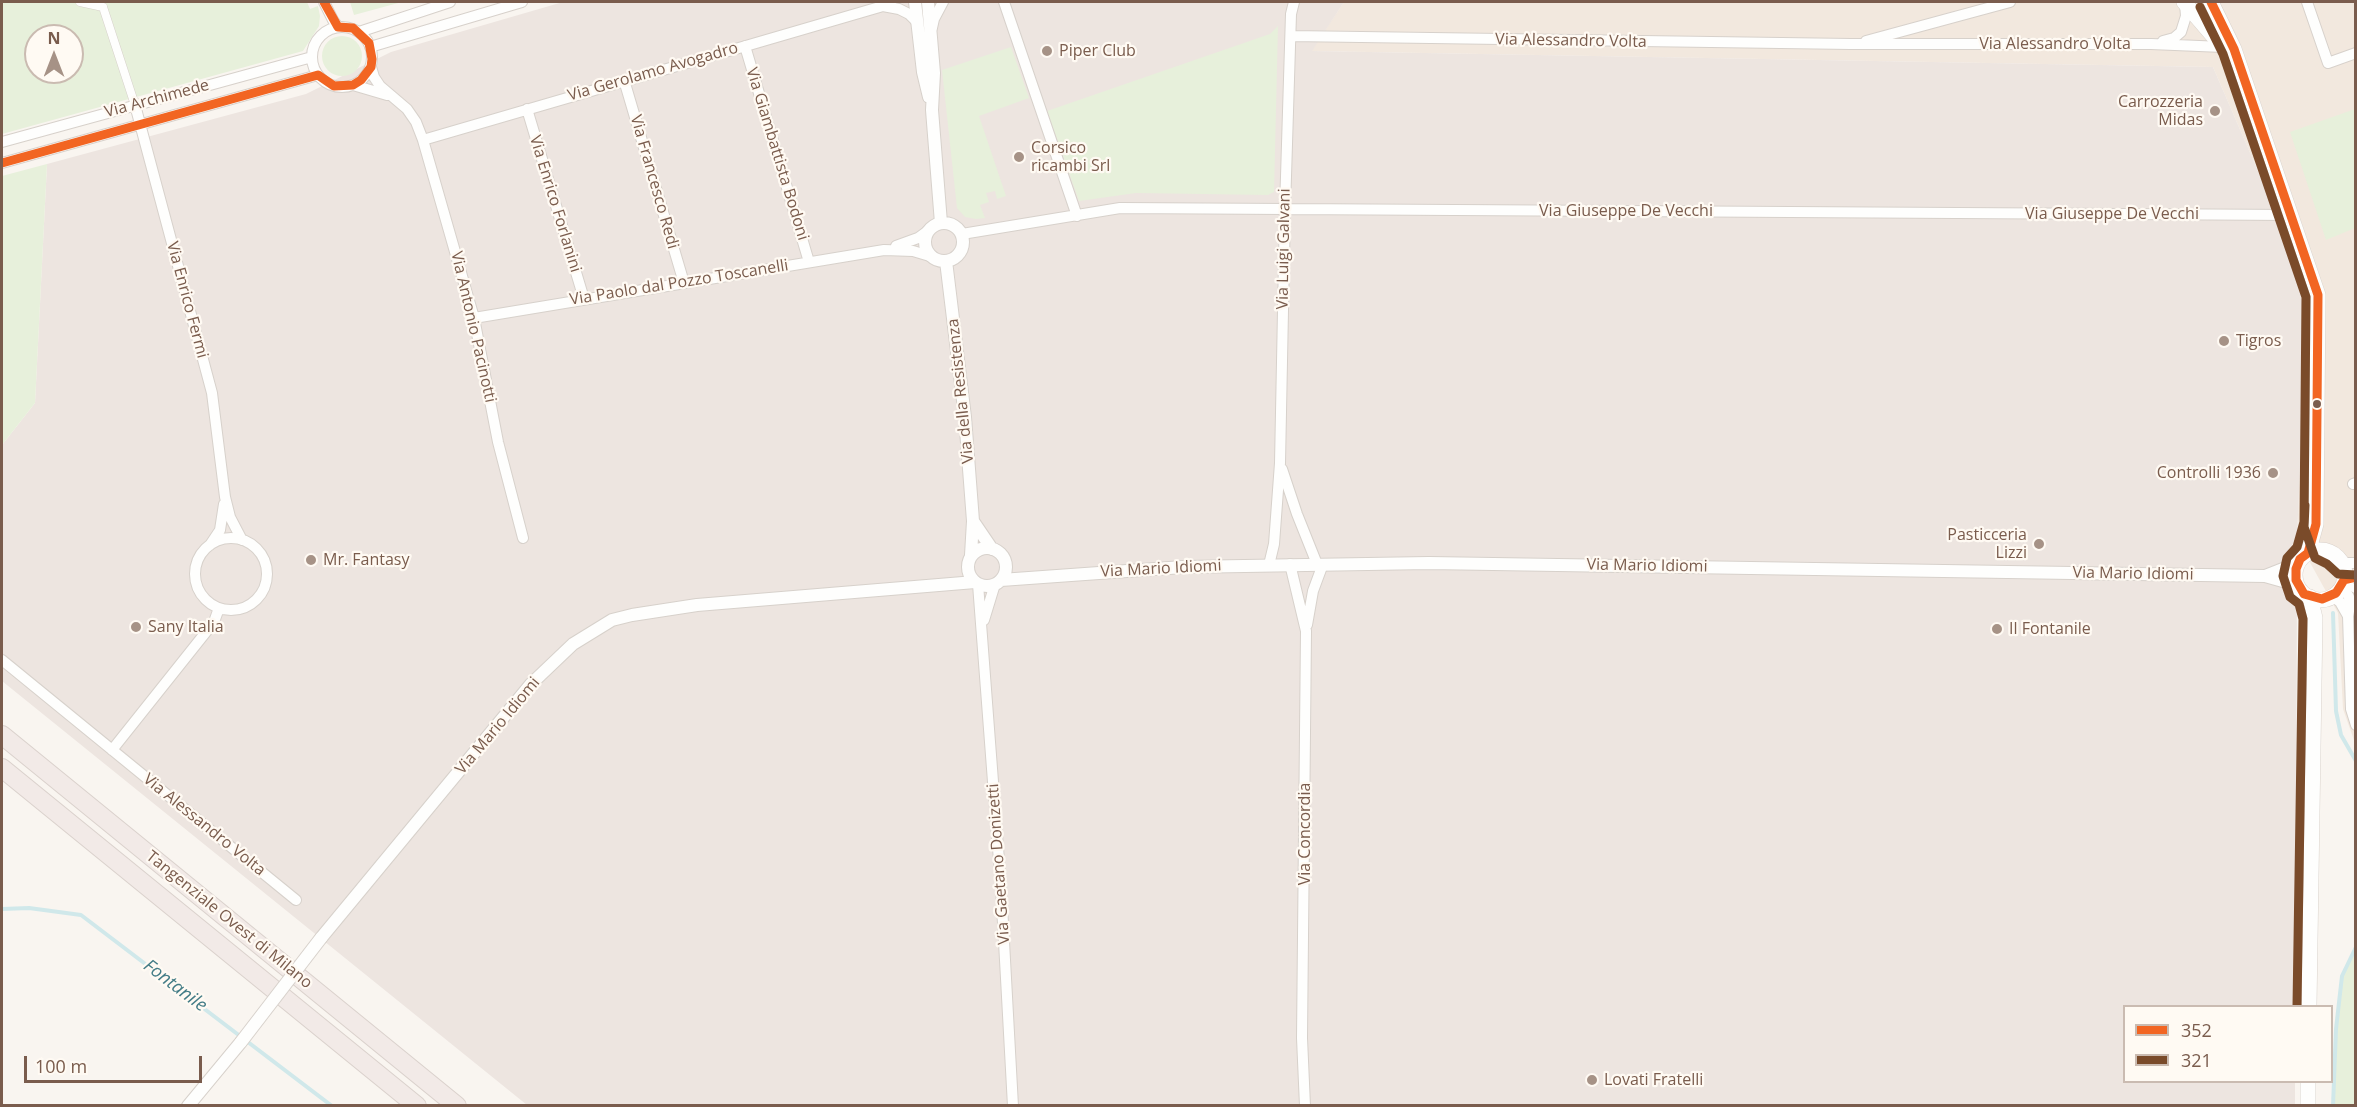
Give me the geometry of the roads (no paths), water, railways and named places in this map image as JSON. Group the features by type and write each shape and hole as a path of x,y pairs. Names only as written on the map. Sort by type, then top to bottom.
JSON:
{"highway":[{"name":"Tangenziale Ovest di Milano","path":"2,735 457,1106"},
{"name":"Tangenziale Ovest di Milano","path":"2,768 417,1106"}],"main road":[{"path":"2184,2 2239,68"},
{"path":"2211,2 2235,49 2239,68 2314,281 2319,306 2316,524 2325,550"},
{"path":"2316,524 2295,576 2297,585 2338,589"},
{"path":"2303,558 2325,550 2349,563 2338,589 2315,618 2309,1005"},
{"path":"2308,1083 2308,1106"}],"street":[{"path":"80,2 105,4 135,105"},
{"path":"359,32 450,2"},
{"path":"370,47 522,2"},
{"path":"915,2 922,72 932,110"},
{"path":"928,2 934,73 932,110 941,223"},
{"path":"931,37 934,20 943,2"},
{"path":"1004,2 1077,216"},
{"name":"Via Luigi Galvani","path":"1269,565 1274,544 1280,463 1285,209 1294,2"},
{"name":"Via Alessandro Volta","path":"1851,44 2010,2"},
{"name":"Via Alessandro Volta","path":"2151,44 2174,38 2181,32 2186,16 2184,2"},
{"path":"2307,2 2328,63 2355,53"},
{"name":"Via Gerolamo Avogadro","path":"423,140 887,4 909,14 917,22"},
{"path":"326,6 338,27"},
{"path":"326,6 326,31"},
{"path":"338,27 353,28 359,32 370,47 371,67 361,80 353,85 334,86 318,75 312,57 313,47 326,31 338,27"},
{"name":"Via Alessandro Volta","path":"1291,36 1851,44 2151,44 2223,47"},
{"name":"Via Giambattista Bodoni","path":"745,46 809,262"},
{"name":"Via Archimede","path":"2,142 312,57"},
{"name":"Via Antonio Pacinotti","path":"371,67 374,77 388,95 407,109 416,122 423,140 474,318 498,442 523,538"},
{"name":"Via Archimede","path":"2,163 318,75"},
{"name":"Via Francesco Redi","path":"624,80 684,283"},
{"name":"Via Antonio Pacinotti","path":"353,85 388,95"},
{"name":"Via Enrico Fermi","path":"135,105 212,393 225,498"},
{"name":"Via Enrico Forlanini","path":"527,109 584,299"},
{"name":"Via Giuseppe De Vecchi","path":"962,234 1120,208 2292,215"},
{"path":"941,223 956,226 962,234 963,247 958,255 946,261 933,257 925,243 929,230 941,223"},
{"name":"Via Paolo dal Pozzo Toscanelli","path":"884,250 918,238 929,230"},
{"name":"Via Paolo dal Pozzo Toscanelli","path":"474,318 884,250 912,250 933,257"},
{"name":"Via della Resistenza","path":"946,261 965,417 973,521 970,560"},
{"name":"Via Luigi Galvani","path":"1280,463 1297,514 1320,564"},
{"path":"225,498 230,518 242,540"},
{"path":"209,546 225,539 242,540 257,549 266,565 267,573 263,590 252,603 235,610 219,608 209,602 197,585 195,574 197,563 220,530 225,498"},
{"name":"Via della Resistenza","path":"973,521 992,549"},
{"path":"943,584 981,549 992,549 1001,555 1006,564 1028,578"},
{"name":"Via Mario Idiomi","path":"2265,576 2303,558"},
{"path":"970,560 969,574 977,583 987,586 998,582 1006,564"},
{"name":"Via Mario Idiomi","path":"998,582 1183,567 1429,563 2265,576 2297,585"},
{"name":"Via Concordia","path":"1290,564 1306,631 1302,1038 1305,1106"},
{"path":"1306,631 1320,564"},
{"name":"Via Gaetano Donizetti","path":"983,623 998,582"},
{"name":"Via Mario Idiomi","path":"188,1106 321,938 531,684 573,644 612,620 697,605 977,583"},
{"name":"Via Gaetano Donizetti","path":"977,583 983,623 1014,1106"},
{"path":"2338,589 2340,602 2348,616 2351,709 2355,725"},
{"path":"112,750 214,622 219,608"},
{"name":"Via Alessandro Volta","path":"2,660 296,900"}],"waterway":[{"path":"2333,613 2336,711 2341,735 2356,761"},
{"name":"Fontanile","path":"2,909 29,908 81,915 332,1106"},
{"path":"2333,1106 2336,1029 2342,976 2356,947"}],"place":[{"name":"Piper Club","path":"1047,51"},
{"name":"Carrozzeria Midas","path":"2215,111"},
{"name":"Corsico ricambi Srl","path":"1019,157"},
{"name":"Tigros","path":"2224,341"},
{"name":"Controlli 1936","path":"2273,473"},
{"name":"Pasticceria Lizzi","path":"2039,544"},
{"name":"Mr. Fantasy","path":"311,560"},
{"name":"Sany Italia","path":"136,627"},
{"name":"Il Fontanile","path":"1997,629"},
{"name":"Lovati Fratelli","path":"1592,1080"}]}
